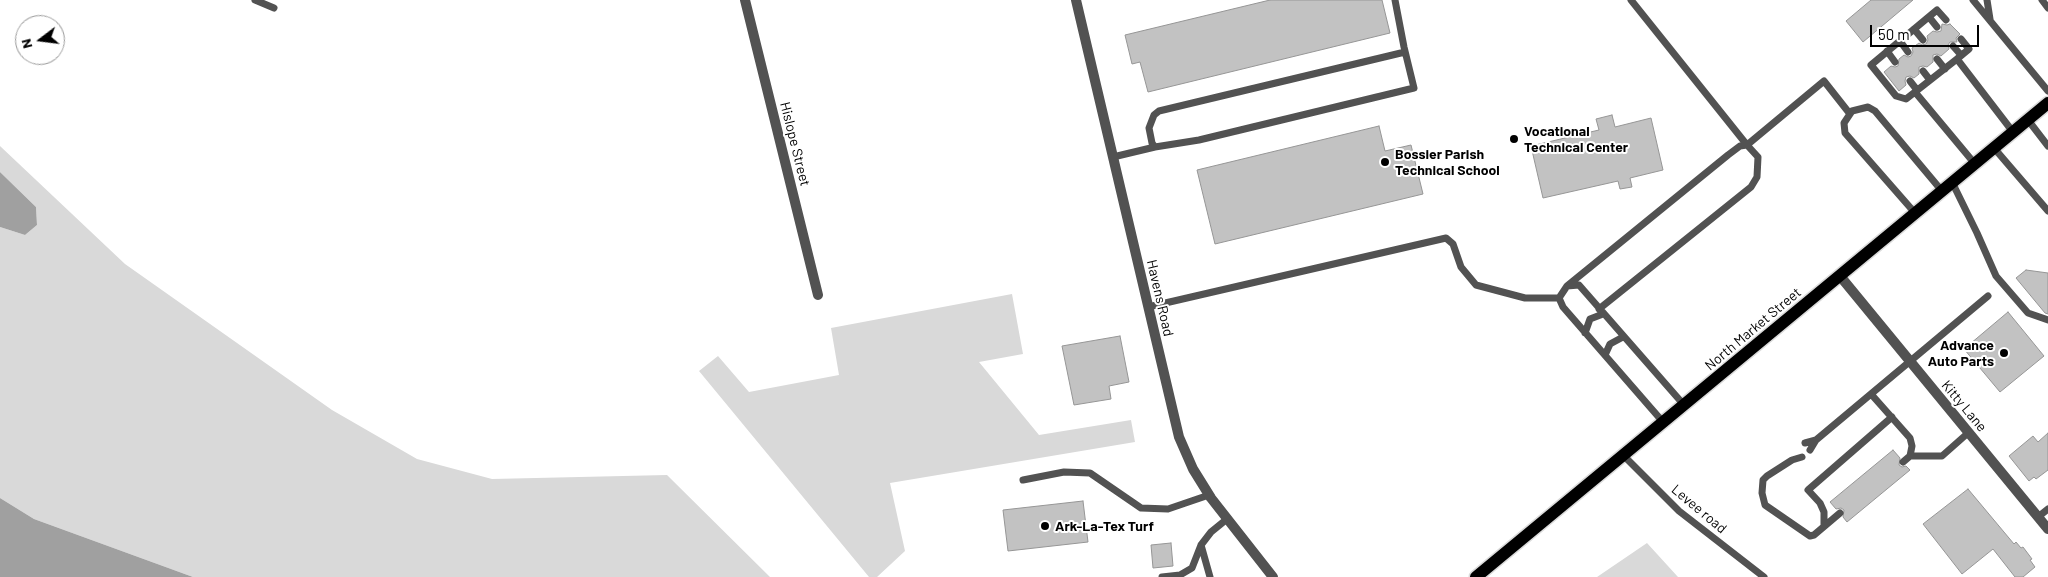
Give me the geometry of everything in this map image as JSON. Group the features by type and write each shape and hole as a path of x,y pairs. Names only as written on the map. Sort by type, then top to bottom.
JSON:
{"main road":[{"name":"North Market Street","path":"1476,577 2048,103"}],"street":[{"name":"Hislope Street","path":"745,0 818,295"},
{"name":"Havens Road","path":"1076,0 1179,437 1193,469 1209,495 1273,577"},
{"name":"Kitty Lane","path":"1840,276 2048,529"}],"lane":[{"path":"255,0 274,8"},
{"path":"1113,157 1155,147 1209,138 1414,88 1395,0"},
{"path":"1585,333 1590,319 1751,187 1757,177 1758,157 1631,0"},
{"path":"1973,0 2048,91"},
{"path":"1987,0 1990,21"},
{"path":"2042,0 2048,8"},
{"path":"1946,20 1937,10 1871,65 1896,96 1906,99 1969,49 1961,39"},
{"path":"1929,17 1937,28"},
{"path":"1914,29 1922,40"},
{"path":"1900,41 1908,52"},
{"path":"1953,46 2013,132"},
{"path":"1887,51 1895,62"},
{"path":"1155,147 1150,137 1149,128 1154,114 1159,111 1405,52"},
{"path":"1937,59 1944,69"},
{"path":"1923,71 1930,80"},
{"path":"1910,81 1975,164"},
{"path":"1663,422 1563,307 1560,298 1567,286 1728,155 1740,146 1747,145 1824,82 1850,114"},
{"path":"1915,213 1845,133 1844,123 1850,114 1860,108 1868,107 1875,111 1942,191"},
{"path":"2028,120 2048,146"},
{"path":"1994,148 2048,211"},
{"path":"1952,182 1978,233 1996,276 2028,313 2048,320"},
{"path":"1148,307 1446,238 1453,244 1461,267 1476,285 1525,298 1560,298"},
{"path":"1567,286 1579,285 1684,405"},
{"path":"1810,450 1816,440 1988,296"},
{"path":"1604,355 1610,344 1623,337"},
{"path":"1871,394 1910,438 1912,446 1910,456 1903,462"},
{"path":"1824,526 1824,512 1820,503 1808,490 1892,417"},
{"path":"1910,456 1942,456 1968,432"},
{"path":"1805,443 1816,440"},
{"path":"1792,460 1797,450"},
{"name":"Levee road","path":"1623,455 1679,511 1764,577"},
{"path":"1802,456 1792,460 1763,480 1762,493 1765,505 1806,534 1814,534 1840,513"},
{"path":"1023,480 1064,472 1090,473 1141,508 1168,509 1209,495"},
{"path":"2038,517 2048,508"},
{"path":"1162,577 1180,575 1192,568 1201,545 1211,532 1228,519"},
{"path":"1201,545 1210,577"}],"shaded area":[{"path":"0,146 125,264 332,410 417,459 492,479 667,475 770,577 193,577 34,519 0,498 0,227 25,235 37,225 36,207 0,172"},
{"path":"0,172 36,207 37,225 25,235 0,227"},
{"path":"1012,294 1023,354 979,362 1039,435 1131,420 1135,442 890,483 905,551 877,577 869,577 699,371 718,356 749,392 839,375 831,328"},
{"path":"0,498 34,519 193,577 0,577"},
{"path":"1647,543 1678,577 1597,577"}],"building":[{"path":"1270,0 1382,0 1390,33 1148,92 1140,62 1132,64 1125,35"},
{"path":"1871,0 1913,0 1863,42 1846,21"},
{"path":"1942,24 1950,24 1960,34 1956,38 1957,42 1950,42 1948,45 1949,49 1941,56 1933,55 1933,62 1927,67 1919,67 1919,74 1914,78 1906,77 1906,85 1899,91 1884,72 1891,66 1898,66 1899,59 1904,55 1911,56 1912,48 1919,43 1922,45 1926,44 1927,36 1933,31 1941,31"},
{"path":"1612,115 1615,127 1651,118 1663,170 1630,178 1632,187 1620,189 1618,181 1543,198 1531,146 1599,130 1596,119"},
{"path":"1379,126 1385,151 1411,145 1423,194 1215,244 1197,170"},
{"path":"2026,270 2048,273 2048,314 2045,313 2016,278"},
{"name":"Advance Auto Parts","path":"2008,312 2044,356 2000,392 1964,349"},
{"path":"1120,336 1129,382 1109,386 1111,399 1074,405 1062,346"},
{"path":"2048,433 2048,470 2036,479 2034,477 2029,481 2009,456 2033,436 2038,442"},
{"path":"1893,450 1900,458 1899,465 1902,467 1906,466 1910,470 1847,522 1843,517 1844,510 1841,508 1836,509 1830,502"},
{"path":"1968,489 2014,544 2016,542 2021,548 2023,547 2032,559 2030,560 2035,567 2023,577 2015,577 1993,549 1962,574 1923,524"},
{"name":"Ark-La-Tex Turf","path":"1083,501 1088,542 1008,551 1003,510"},
{"path":"1171,543 1173,566 1153,568 1151,545"}],"place":[{"name":"Vocational Technical Center","path":"1514,139"},
{"name":"Bossier Parish Technical School","path":"1385,162"},
{"name":"Advance Auto Parts","path":"2004,353"},
{"name":"Ark-La-Tex Turf","path":"1045,526"}]}
